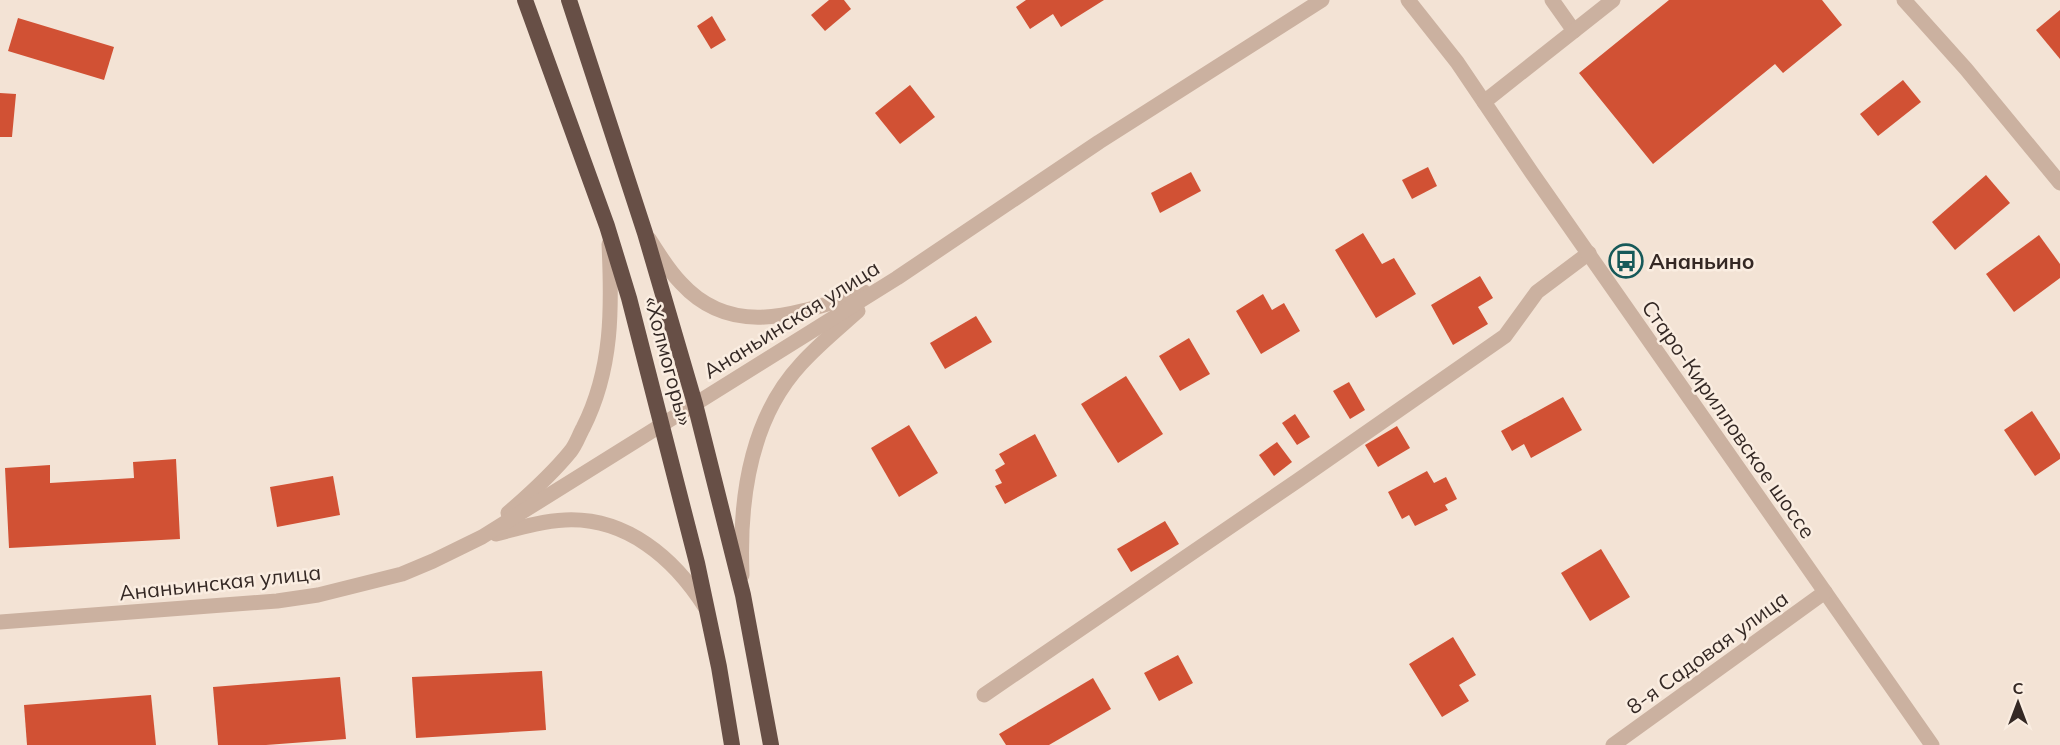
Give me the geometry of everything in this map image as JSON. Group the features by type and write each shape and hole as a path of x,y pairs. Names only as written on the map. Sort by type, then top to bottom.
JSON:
{"highway":[{"name":"«Холмогоры»","path":"525,0 608,226 629,298 663,424 708,611 732,745"},
{"name":"«Холмогоры»","path":"569,0 645,233 695,404 743,595 771,745"}],"street":[{"name":"Ананьинская улица","path":"0,622 234,605 318,595 402,574 433,561 482,537 887,284 1099,142 1322,0"},
{"name":"Старо-Кирилловское шоссе","path":"1408,0 1457,62 1932,745"},
{"path":"1552,0 1574,31"},
{"path":"1484,102 1613,0"},
{"path":"1904,0 1966,69 2060,183"},
{"path":"482,537 539,485 572,450 594,406 608,356 612,295 608,226"},
{"path":"645,233 666,266 681,284 714,309 733,316 753,318 797,314 887,284"},
{"path":"984,695 1505,336 1538,292 1589,253"},
{"path":"743,595 741,541 746,483 753,453 774,402 800,365 887,284"},
{"path":"482,537 529,525 565,520 590,521 611,526 635,536 658,551 690,584 708,611"},
{"name":"8-я Садовая улица","path":"1613,745 1825,592"}],"building":[{"path":"829,0 844,0 851,9 825,31 811,15"},
{"path":"1026,0 1104,0 1061,27 1053,14 1030,29 1016,7"},
{"path":"1669,0 1822,0 1842,25 1783,73 1775,64 1653,164 1579,73"},
{"path":"2060,10 2060,59 2036,30"},
{"path":"712,16 726,40 711,49 697,26"},
{"path":"18,18 114,47 104,80 8,51"},
{"path":"1903,80 1921,102 1878,136 1860,114"},
{"path":"910,85 935,117 900,144 875,113"},
{"path":"0,93 16,94 12,137 0,137"},
{"path":"1428,167 1437,186 1412,199 1402,180"},
{"path":"1191,172 1201,191 1160,213 1151,193"},
{"path":"1986,175 2010,203 1955,250 1932,222"},
{"path":"1363,233 1382,264 1394,258 1416,294 1376,318 1335,250"},
{"path":"2039,235 2060,264 2060,278 2014,312 1986,274"},
{"path":"1480,276 1493,298 1478,307 1488,324 1453,345 1431,305"},
{"path":"1263,294 1272,310 1284,303 1300,331 1261,354 1236,311"},
{"path":"976,316 992,342 945,369 930,343"},
{"path":"1189,338 1210,374 1180,391 1159,356"},
{"path":"1126,376 1163,434 1118,463 1081,404"},
{"path":"1349,382 1365,410 1350,419 1333,391"},
{"path":"1563,397 1582,430 1531,458 1524,444 1512,451 1501,431"},
{"path":"2032,411 2060,454 2060,459 2035,476 2004,430"},
{"path":"1295,414 1310,437 1297,445 1282,423"},
{"path":"909,425 938,473 899,497 871,448"},
{"path":"1397,426 1410,448 1378,467 1365,445"},
{"path":"1035,434 1057,476 1005,504 995,486 1002,483 995,470 1005,464 999,454"},
{"path":"1277,442 1292,462 1274,476 1259,455"},
{"path":"176,459 180,539 9,548 5,468 50,465 50,483 134,478 133,462"},
{"path":"1427,471 1434,483 1446,477 1457,499 1445,505 1448,510 1415,526 1409,515 1402,519 1388,492"},
{"path":"333,476 340,515 277,527 270,487"},
{"path":"1165,521 1179,544 1131,572 1117,549"},
{"path":"1601,549 1630,597 1590,621 1561,573"},
{"path":"1453,637 1476,675 1459,685 1469,701 1442,717 1409,664"},
{"path":"1178,655 1193,683 1159,701 1144,673"},
{"path":"542,671 546,730 416,738 412,677"},
{"path":"340,677 346,739 266,745 218,745 213,687"},
{"path":"1093,678 1111,709 1049,745 1006,745 999,734"},
{"path":"151,695 156,745 27,745 24,705"}],"place":[{"name":"Ананьино","path":"1626,261"}]}
